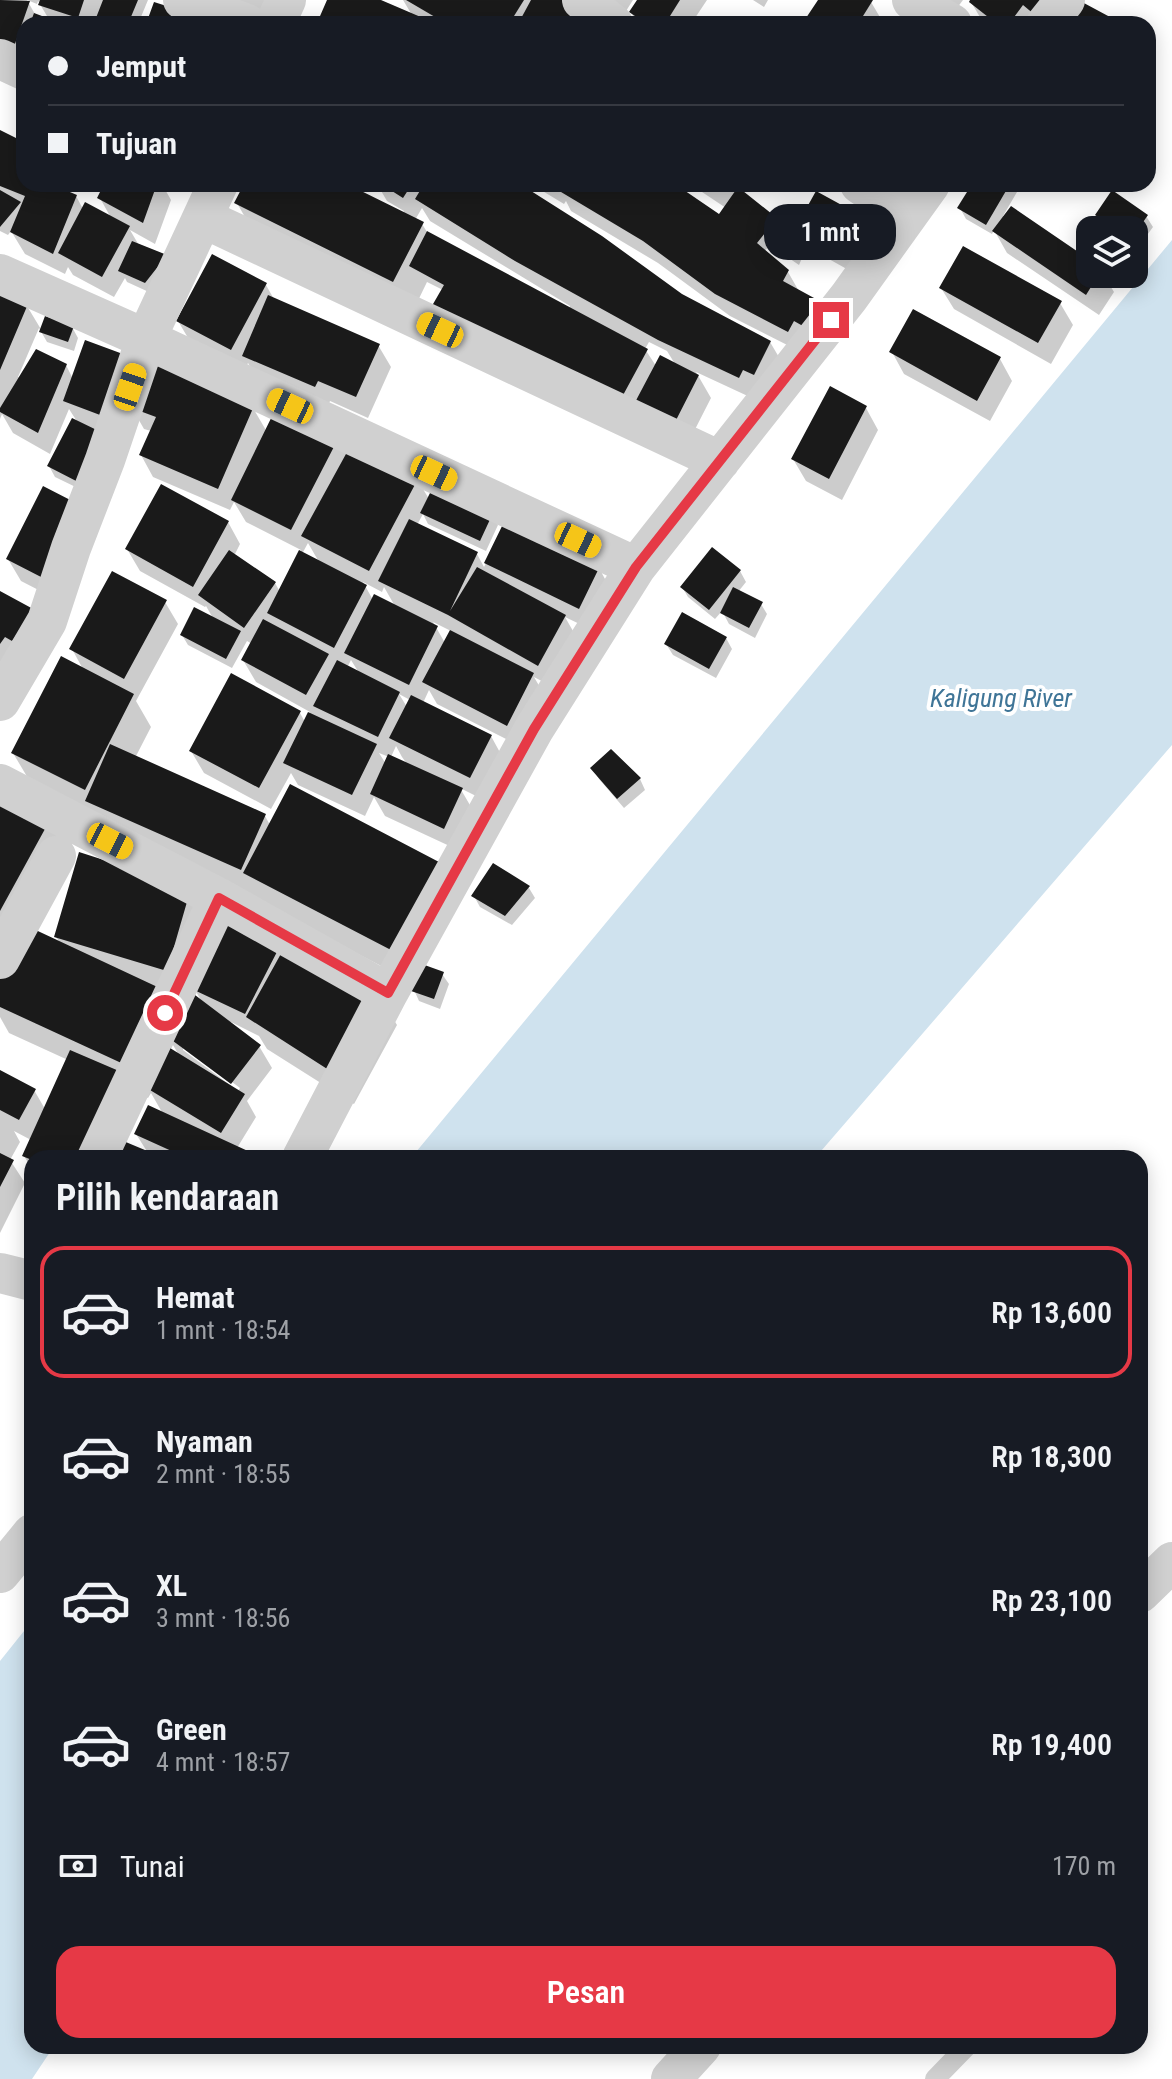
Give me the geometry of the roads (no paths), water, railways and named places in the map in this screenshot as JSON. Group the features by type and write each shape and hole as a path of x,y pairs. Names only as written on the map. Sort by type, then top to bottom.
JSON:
{"street":[{"path":"183,0 226,16"},
{"path":"582,0 603,16"},
{"path":"912,0 939,16"},
{"path":"1052,16 1065,0"},
{"path":"872,192 907,216"},
{"path":"306,1150 388,993 534,729 636,567 849,297 924,192"},
{"path":"0,701 47,621 146,339 210,201 720,461"},
{"path":"0,274 636,567"},
{"path":"0,784 219,898 388,993"},
{"path":"0,959 56,856"},
{"path":"101,1150 219,898"},
{"path":"0,1273 24,1279"},
{"path":"0,1573 24,1544"},
{"path":"1148,1585 1172,1562"},
{"path":"671,2079 694,2054"}],"lane":[{"path":"935,2079 959,2054"}],"water":[{"name":"Kaligung River","path":"1172,240 1172,745 822,1150 418,1150 1132,288 1148,288 1148,269"},
{"path":"24,1631 24,2054 49,2054 32,2079 0,2079 0,1661"}]}
